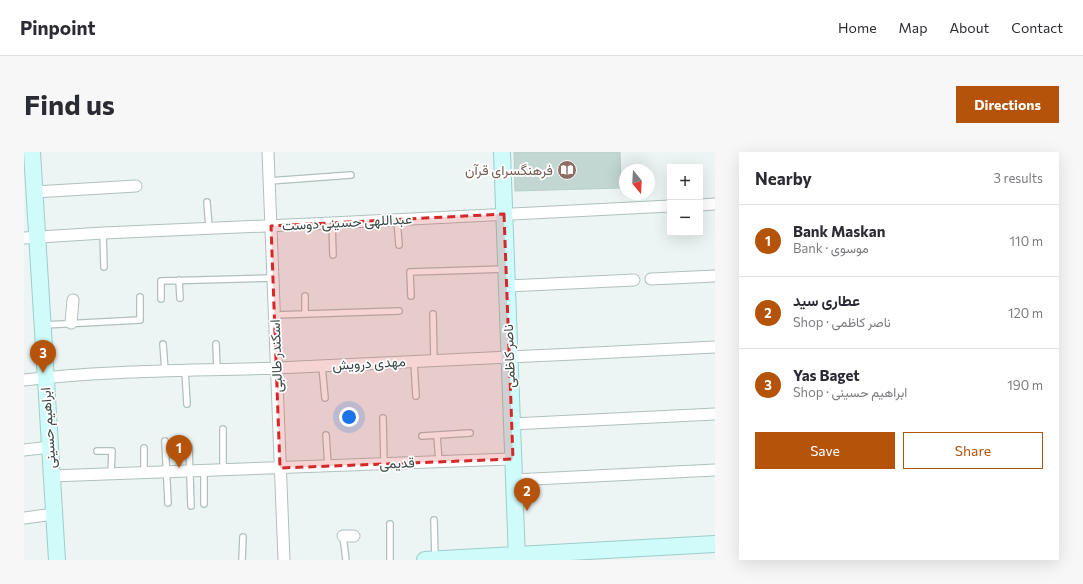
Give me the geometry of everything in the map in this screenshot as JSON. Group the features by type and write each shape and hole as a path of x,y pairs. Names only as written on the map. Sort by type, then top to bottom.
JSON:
{"street":[{"name":"ابراهیم حسینی","path":"32,152 34,192 30,237 42,325 57,560"},
{"name":"اسکندر طالبی","path":"268,152 284,560"},
{"name":"ناصر کاظمی","path":"502,152 517,557"},
{"path":"34,192 136,186"},
{"path":"703,205 715,204"},
{"name":"عبداللهی حسینی دوست","path":"30,237 667,206"},
{"path":"651,279 715,276"},
{"path":"507,286 634,280"},
{"path":"71,323 73,300"},
{"name":"مهدی درویش","path":"24,380 45,377 185,370 276,368 715,347"},
{"path":"512,424 715,414"},
{"path":"24,450 50,447"},
{"name":"قدیمی","path":"51,476 513,459"},
{"path":"514,480 715,470"},
{"path":"24,518 54,514"},
{"path":"430,560 564,556 715,544"}],"lane":[{"path":"269,181 351,176"},
{"path":"207,202 209,228"},
{"path":"397,220 399,245"},
{"path":"332,223 333,255"},
{"path":"103,233 104,267"},
{"path":"411,296 410,272 506,268"},
{"path":"161,299 161,282 179,280 273,278"},
{"path":"179,280 180,298"},
{"path":"305,296 305,314"},
{"path":"42,325 140,320 140,297"},
{"path":"274,315 398,311"},
{"path":"433,314 434,360"},
{"path":"163,344 165,371"},
{"path":"216,344 217,370"},
{"path":"414,361 416,396"},
{"path":"322,366 325,398"},
{"path":"185,370 187,404"},
{"path":"383,418 384,464"},
{"path":"223,429 223,470"},
{"path":"422,436 470,433"},
{"path":"326,435 328,466"},
{"path":"437,436 439,462"},
{"path":"165,441 168,504"},
{"path":"189,447 191,506"},
{"path":"144,448 144,473"},
{"path":"98,451 112,451 111,474"},
{"path":"204,471 204,504"},
{"path":"430,560 434,520"},
{"path":"390,524 390,560"},
{"path":"346,560 349,536"},
{"path":"242,560 243,537"}],"highlighted area":[{"path":"504,214 513,459 280,468 271,226"}],"building":[{"name":"فرهنگسرای قرآن","path":"514,152 620,152 619,188 515,191"}],"place":[{"name":"فرهنگسرای قرآن","path":"567,170"},
{"name":"Yas Baget","path":"43,373"},
{"name":"Bank Maskan","path":"179,468"},
{"name":"عطاری سید","path":"527,511"}]}
